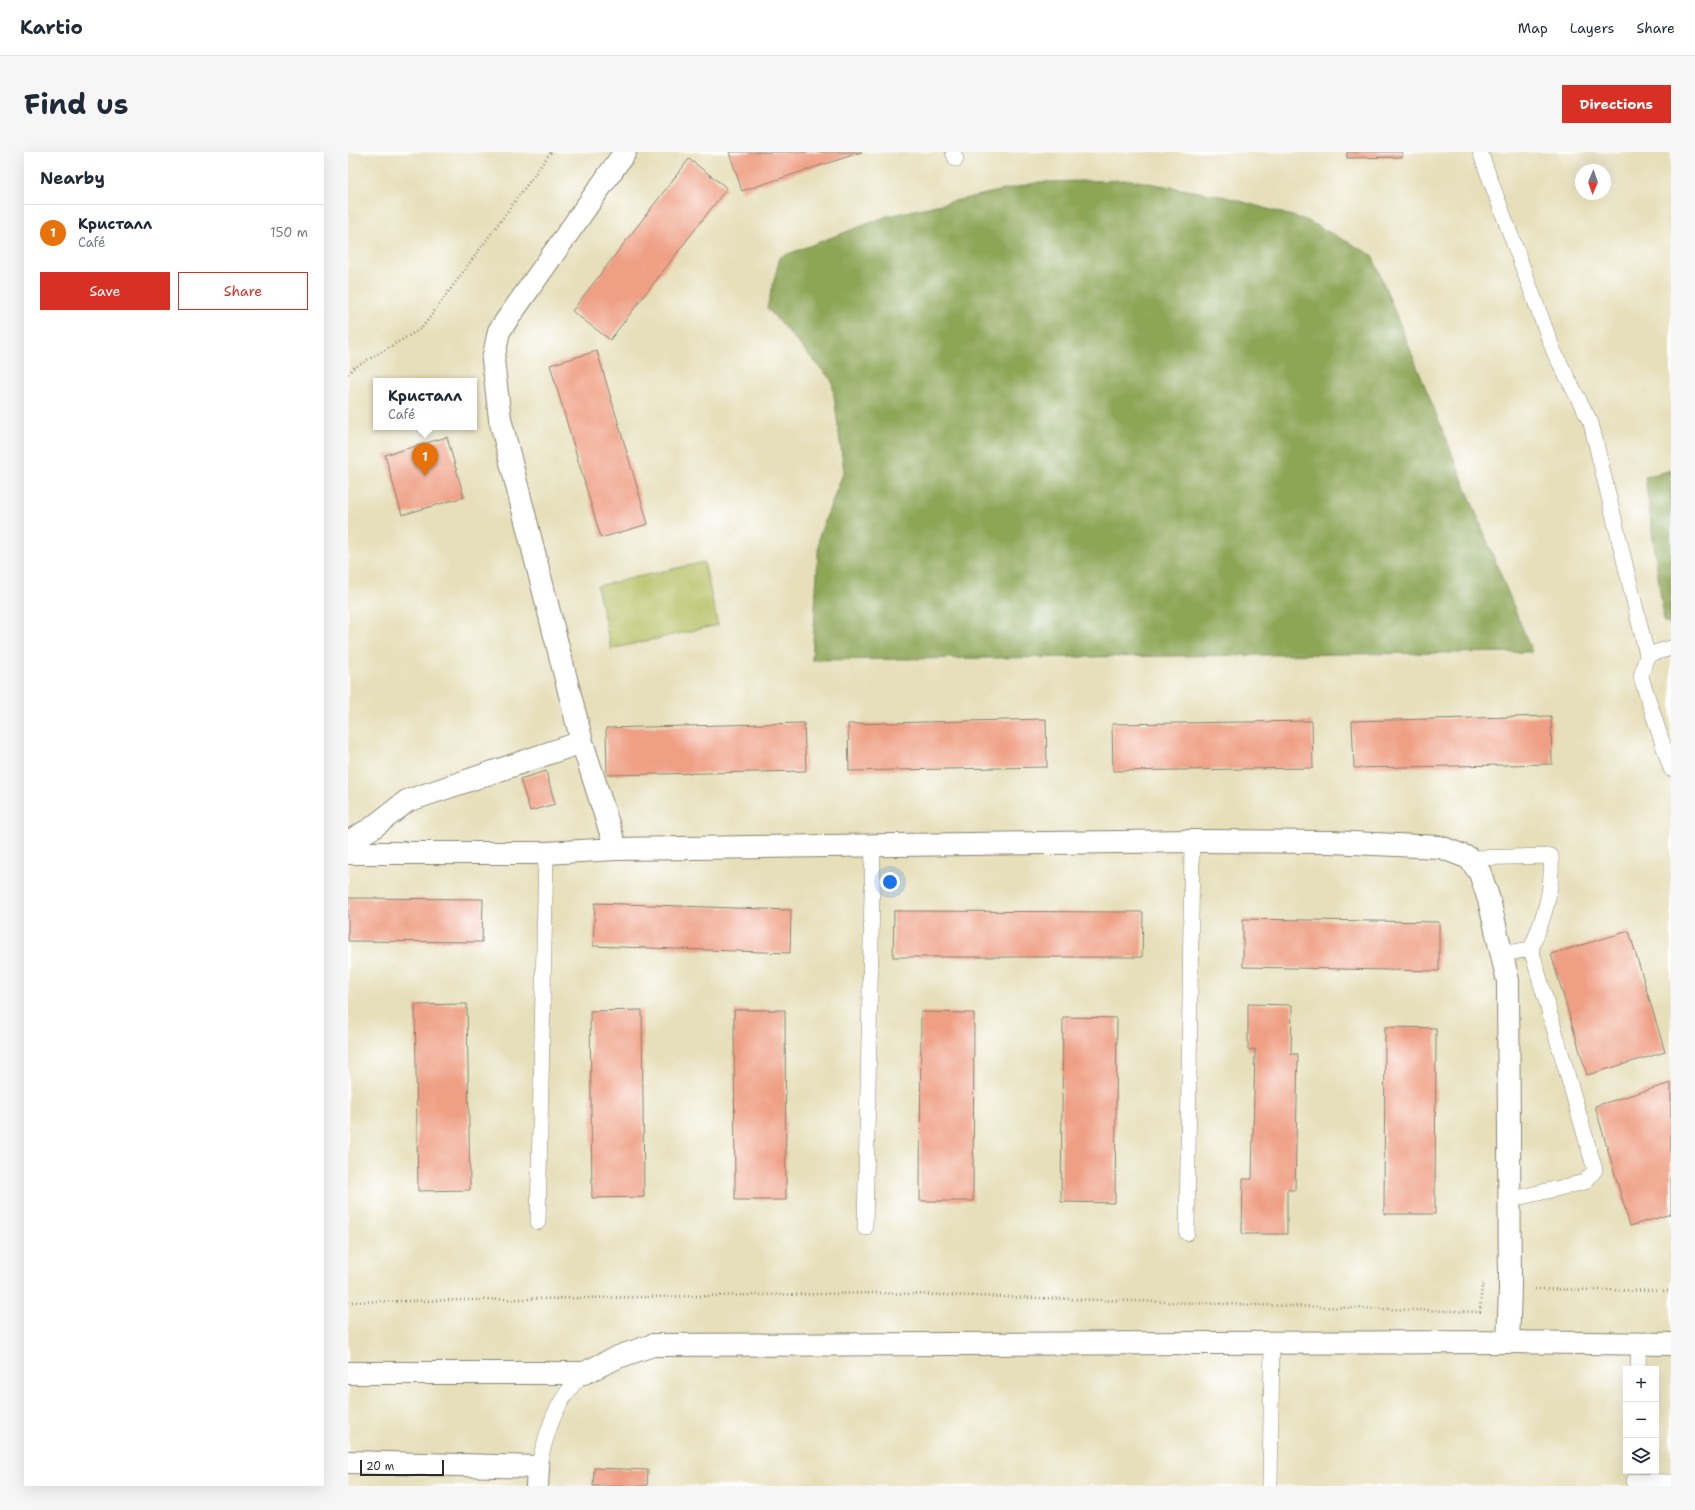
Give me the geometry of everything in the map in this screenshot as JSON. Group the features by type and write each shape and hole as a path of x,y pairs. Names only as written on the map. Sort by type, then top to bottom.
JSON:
{"street":[{"path":"616,849 582,742 500,419 493,360 499,331 625,152"},
{"path":"348,842 372,828 407,801 582,742"},
{"path":"348,853 546,853 616,849 1192,841 1330,842 1440,846 1469,858 1480,873 1493,912 1508,981 1508,1200 1510,1289 1508,1342"},
{"path":"348,1374 584,1373 618,1357 653,1345 1272,1342 1671,1344"},
{"path":"348,1462 537,1476"}],"lane":[{"path":"1480,152 1554,352 1591,423 1647,655 1641,677 1671,769"},
{"path":"1647,655 1671,648"},
{"path":"1187,1233 1192,841"},
{"path":"865,1228 873,846"},
{"path":"538,1222 546,853"},
{"path":"1469,858 1552,856 1552,873 1546,912 1531,950 1595,1170 1585,1182 1508,1200"},
{"path":"1503,954 1531,950"},
{"path":"1270,1486 1272,1342"},
{"path":"1638,1366 1639,1344"},
{"path":"537,1476 548,1430 559,1404 570,1386 584,1373"},
{"path":"1634,1479 1671,1482"}],"path":[{"path":"348,374 352,369 422,328 551,152"},
{"path":"348,1302 879,1293 1480,1312 1482,1285 1510,1289 1671,1291"}],"green space":[{"path":"1132,180 1226,197 1306,220 1372,255 1532,652 812,660 819,536 844,471 832,381 767,308 780,257 888,216 1039,182"},
{"path":"1671,470 1671,625 1664,622 1645,477"},
{"path":"704,562 718,625 611,649 597,586"}],"building":[{"path":"729,152 862,152 742,191"},
{"path":"1347,152 1402,152 1402,157 1347,158"},
{"path":"689,159 727,188 610,340 572,311"},
{"path":"597,351 648,524 601,538 550,365"},
{"path":"447,437 464,497 402,515 385,455"},
{"path":"1551,716 1552,764 1354,768 1352,721"},
{"path":"1046,719 1047,767 849,771 848,724"},
{"path":"1312,721 1313,768 1113,771 1112,724"},
{"path":"804,723 806,771 607,775 606,728"},
{"path":"546,771 555,804 530,811 520,779"},
{"path":"348,898 483,899 482,942 348,941"},
{"path":"595,903 791,910 790,953 593,946"},
{"path":"894,911 1143,912 1142,957 893,957"},
{"path":"1243,919 1439,922 1439,971 1243,967"},
{"path":"1629,931 1665,1052 1587,1075 1551,954"},
{"path":"467,1004 470,1190 418,1191 415,1005"},
{"path":"1248,1004 1292,1005 1291,1054 1298,1054 1295,1190 1287,1190 1287,1234 1242,1234 1243,1179 1252,1179 1255,1049 1248,1050"},
{"path":"642,1010 644,1197 592,1198 590,1011"},
{"path":"734,1010 785,1010 786,1200 735,1200"},
{"path":"921,1012 974,1013 973,1201 920,1201"},
{"path":"1063,1017 1117,1018 1115,1203 1061,1202"},
{"path":"1385,1027 1436,1028 1435,1214 1384,1214"},
{"path":"1671,1083 1671,1214 1630,1226 1595,1106"},
{"path":"594,1468 648,1470 647,1486 593,1486"}],"place":[{"name":"Кристалл","path":"425,476"}]}
